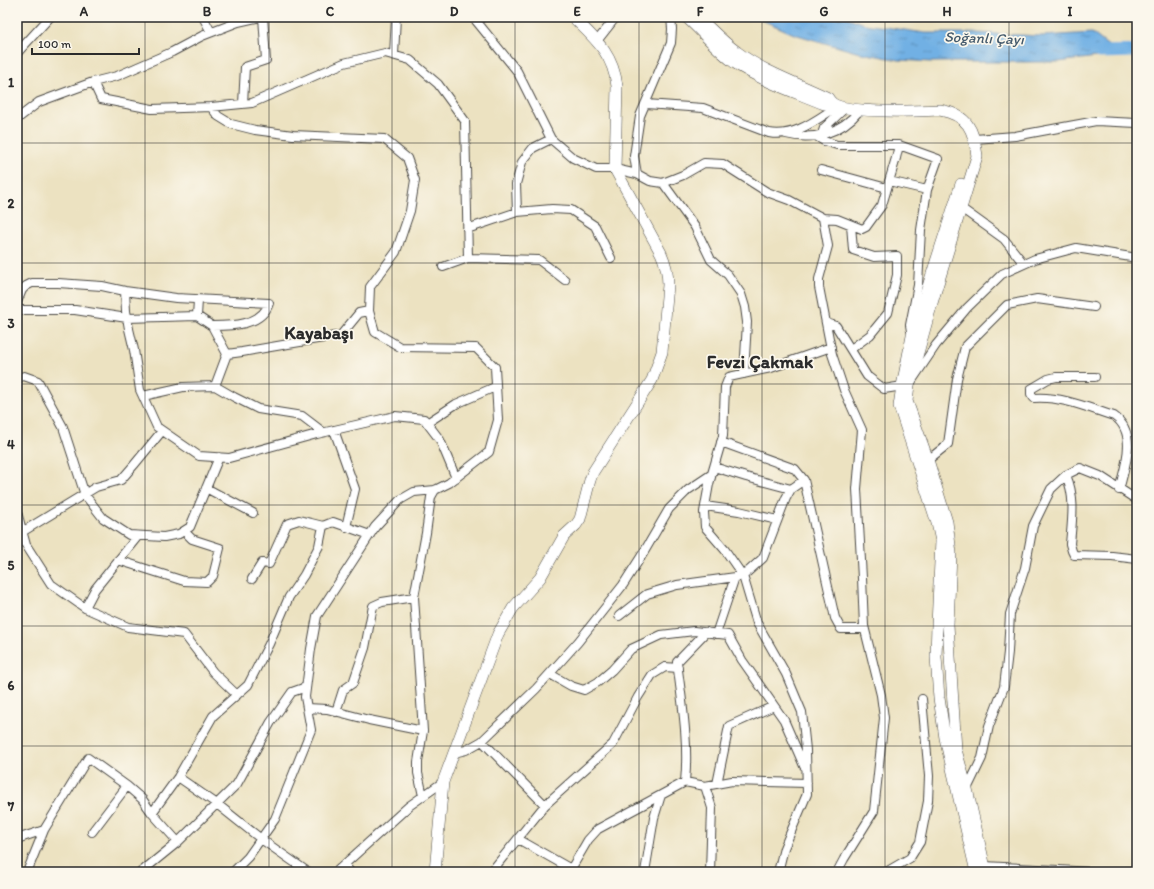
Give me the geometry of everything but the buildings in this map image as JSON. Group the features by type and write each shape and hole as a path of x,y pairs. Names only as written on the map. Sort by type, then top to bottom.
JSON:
{"street":[{"path":"17,53 50,17"},
{"path":"203,17 211,32"},
{"path":"17,119 39,102 93,82 117,76 172,52 211,32 238,22 261,17 266,60 245,66 243,104"},
{"path":"394,56 396,17"},
{"path":"473,17 517,71 551,139 573,158 596,170 615,169 637,174 650,181 663,183 683,175 704,163 723,164 767,192 789,200 823,218 837,218 862,229 866,227 882,205 899,145"},
{"path":"435,872 443,782 498,634 513,608 540,578 564,536 580,519 593,472 644,395 656,373 662,352 668,285 666,265 661,253 615,169 618,86 616,73 611,61 596,41 573,17"},
{"path":"596,41 616,17"},
{"path":"637,174 634,156 640,116 671,43 671,17"},
{"path":"686,17 719,49 744,68 763,79 824,104 860,110 948,111 967,123 975,139 977,156 899,406 937,524 941,541 936,633 939,698 945,738 980,870"},
{"path":"698,17 738,53 762,67 828,98 838,106"},
{"path":"93,82 100,99 152,109 211,107 252,103 344,63 385,53 410,60 438,84 465,121 468,258"},
{"path":"646,104 703,108 770,133 784,134 798,138 831,132 844,126 855,117 860,110"},
{"path":"784,134 802,128 838,106"},
{"path":"819,135 838,106"},
{"path":"211,107 218,116 231,124 255,130 293,135 384,139 407,158 415,180 410,211 396,252 370,287 369,311 375,332 400,347 476,348 495,367 498,420 489,452 449,483 435,490 414,492 400,500 375,527 317,616 305,697 311,730 275,819 248,857 233,872"},
{"path":"975,139 1015,136 1096,121 1137,123"},
{"path":"819,135 824,141 837,145 899,145 938,159 927,190 921,230 918,285 910,325 912,336"},
{"path":"517,212 516,184 522,162 533,148 551,139"},
{"path":"975,139 912,336 905,386 907,401 928,460 947,522 951,553 948,625 956,750 967,789 980,870"},
{"path":"821,170 888,184 927,190"},
{"path":"663,183 695,227 711,260 728,275 740,294 745,307 747,322 744,374"},
{"path":"961,208 1004,240 1024,264"},
{"path":"467,229 517,212 552,209 571,210 595,226 611,258"},
{"path":"823,218 828,246 819,287 831,347 844,390 862,430 856,489 864,629 881,695 884,718 874,811 844,859 838,872"},
{"path":"851,225 853,250 874,257 897,256 897,275 888,313 870,335 851,349"},
{"path":"826,323 836,326 867,376 884,388 905,386 936,345 967,308 1002,274 1035,259 1076,248 1137,258"},
{"path":"444,267 468,258 539,260 565,280"},
{"path":"17,302 22,290 32,283 58,283 102,286 125,291 198,300 269,303 264,313 250,321 233,326 212,326"},
{"path":"125,291 127,318 140,390 157,427 199,456 229,458 323,432 394,416 424,419 440,440 456,478"},
{"path":"928,460 948,444 957,379 965,347 1007,305 1037,299 1094,307"},
{"path":"197,316 198,300"},
{"path":"17,310 76,310 127,318 197,316 212,326 227,354 215,386"},
{"path":"227,354 341,335 359,313 369,311"},
{"path":"778,872 784,848 807,794 806,750 802,712 786,674 757,623 739,576 725,550 705,527 704,512 713,470 723,436 725,388 729,377 771,368 831,347"},
{"path":"17,378 24,376 38,380 63,427 85,494 103,518 129,535 164,537 179,534 190,528 219,457"},
{"path":"1095,377 1052,378 1031,389 1031,394 1034,398 1063,400 1114,416 1120,420 1127,432 1128,440 1126,461 1120,490"},
{"path":"143,396 183,387 215,386 258,409 302,416 323,432"},
{"path":"427,423 456,404 496,387"},
{"path":"22,532 96,487 121,480 162,430"},
{"path":"334,430 355,489 346,527"},
{"path":"721,442 795,469 804,480 836,618 841,629 864,629"},
{"path":"967,789 982,758 989,726 1004,687 1010,614 1025,568 1033,526 1052,489 1066,475 1080,468 1100,476 1137,500"},
{"path":"454,753 466,750 482,742 536,690 578,642 622,585 644,552 668,509 688,490 713,470"},
{"path":"713,470 791,489"},
{"path":"1066,475 1073,498 1070,544 1074,555 1112,556 1137,559"},
{"path":"619,616 647,594 677,585 739,576 764,558 777,520 791,489 804,480"},
{"path":"206,488 254,513"},
{"path":"422,796 418,773 418,762 423,730 414,597 431,498 435,490"},
{"path":"705,506 738,511 777,520"},
{"path":"17,512 26,545 51,584 85,608 128,628 184,634 213,672 238,695"},
{"path":"252,579 262,563 269,564 287,524 299,520 323,526 333,522 370,535"},
{"path":"152,813 178,777 213,716 248,686 269,644 289,597 304,576 319,546 323,526"},
{"path":"118,560 184,582 206,582 213,576 220,548 192,540 184,531"},
{"path":"85,608 96,589 138,536"},
{"path":"716,634 739,576"},
{"path":"336,712 343,690 353,683 365,648 373,606 382,602 414,597"},
{"path":"550,674 571,686 584,690 598,682 612,670 631,648 661,635 694,631 728,635 742,660 784,720 806,770"},
{"path":"685,782 687,764 686,733 678,662 706,632"},
{"path":"491,872 545,805 613,744 638,697 652,676 665,668 678,668"},
{"path":"141,872 178,842 237,784 271,722 292,692 306,686"},
{"path":"886,872 910,858 920,842 928,801 929,776 922,699"},
{"path":"717,784 729,726 774,706"},
{"path":"307,708 327,710 369,720 423,730"},
{"path":"482,742 545,805"},
{"path":"27,872 44,830 88,758 127,786 142,799 152,813 178,842"},
{"path":"178,777 217,804 261,839 308,872"},
{"path":"518,839 571,870 588,840 598,829 685,782 705,786 732,781 807,783"},
{"path":"336,872 347,869 394,820 422,796 443,782"},
{"path":"92,832 127,786"},
{"path":"705,786 712,808 710,872"},
{"path":"645,872 654,818 661,795"},
{"path":"17,839 44,830"},
{"path":"980,870 1094,872"}],"water":[{"path":"755,17 846,17 865,24 925,33 976,33 1042,36 1092,33 1119,54 1059,62 930,62 899,60 856,52 794,34"}],"waterway":[{"name":"Soğanlı Çayı","path":"1099,52 1137,51"}],"district":[{"name":"Kayabaşı","path":"319,333"},
{"name":"Fevzi Çakmak","path":"760,362"}]}
